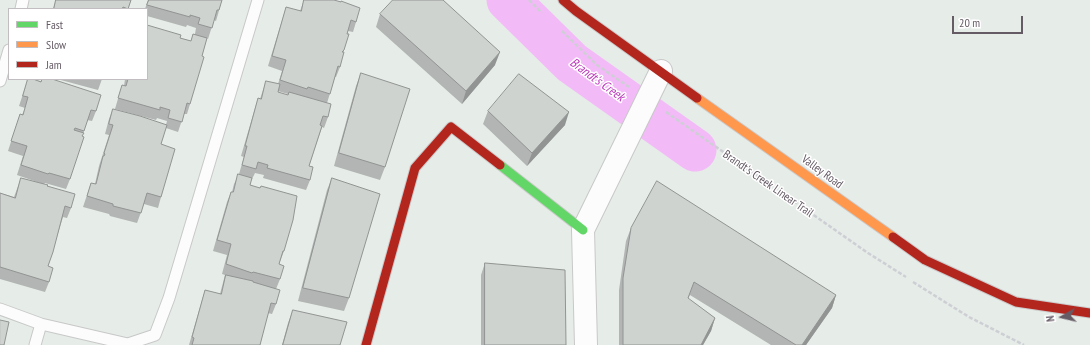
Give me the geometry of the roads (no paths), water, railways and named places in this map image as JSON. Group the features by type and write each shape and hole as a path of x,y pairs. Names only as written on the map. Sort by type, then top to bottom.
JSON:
{"street":[{"name":"Valley Road","path":"564,0 576,11 925,260 1016,302 1090,314"},
{"path":"586,345 583,230 661,72"},
{"path":"366,345 414,168 451,127 583,230"}],"lane":[{"path":"0,309 41,324 128,344 155,335 169,298 258,0"},
{"path":"0,81 8,53"},
{"path":"35,345 41,324"}],"waterway":[{"name":"Brandt's Creek","path":"508,0 572,63 695,150"}]}
